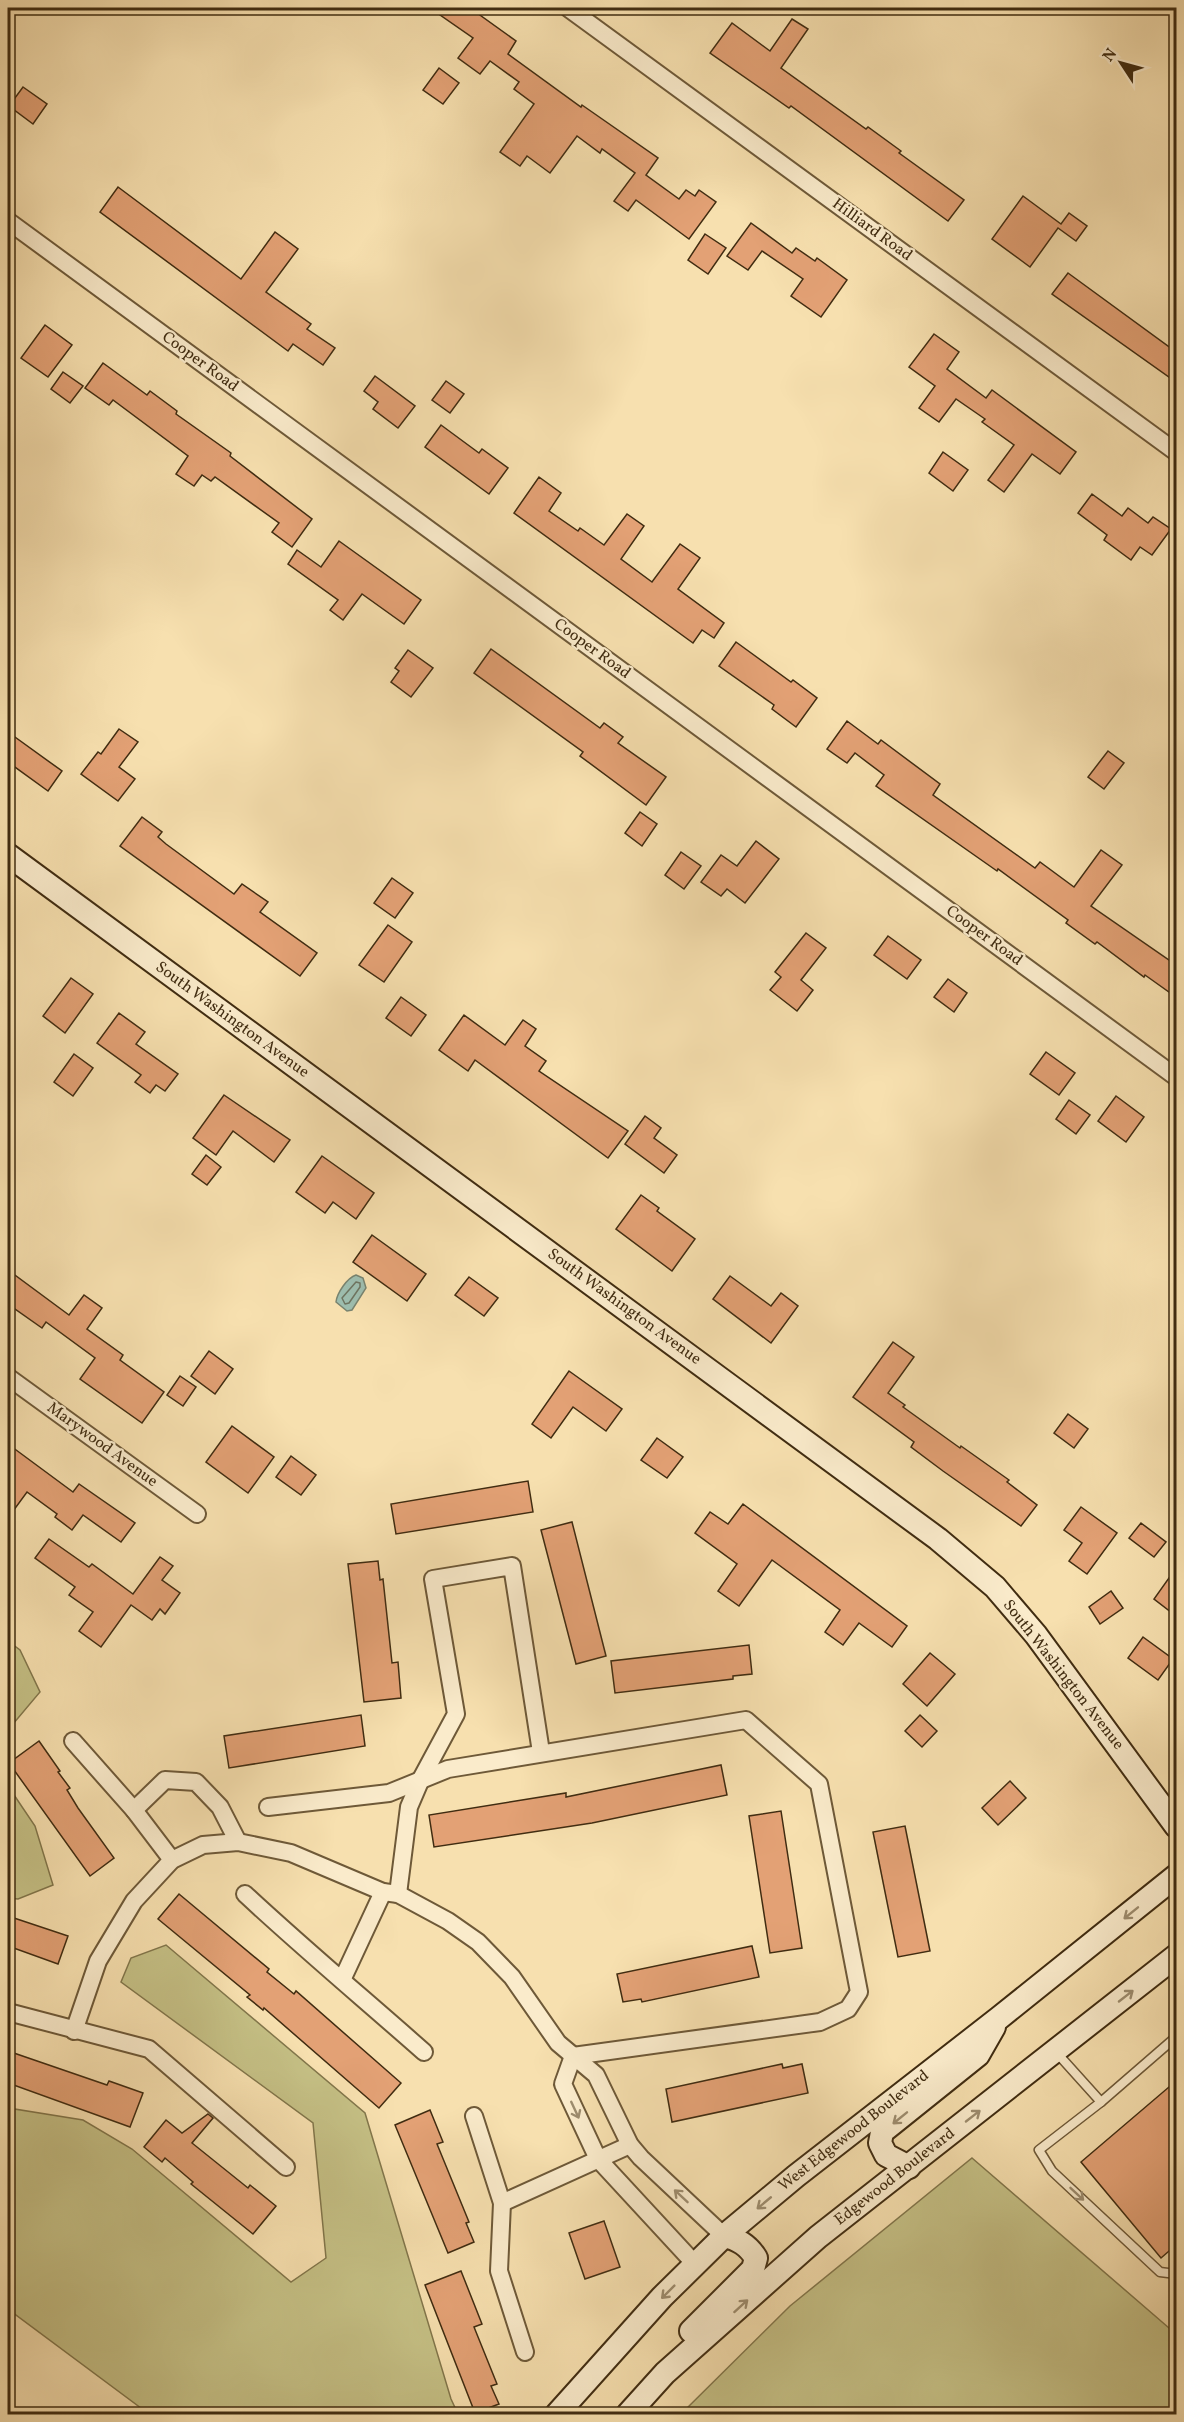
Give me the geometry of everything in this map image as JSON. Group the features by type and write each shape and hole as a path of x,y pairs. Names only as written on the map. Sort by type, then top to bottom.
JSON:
{"street":[{"name":"Hilliard Road","path":"568,8 1176,452"},
{"name":"Cooper Road","path":"8,221 1176,1077"},
{"name":"South Washington Avenue","path":"8,855 938,1539 995,1587 1036,1635 1176,1826"},
{"name":"Marywood Avenue","path":"8,1377 197,1514"},
{"path":"342,1980 390,1893 409,1807 421,1779 456,1714 433,1579 512,1566 541,1752"},
{"path":"268,1807 389,1793 448,1768 746,1720 819,1784 859,1992 848,2010 820,2022 573,2056"},
{"path":"73,1741 134,1810 172,1860"},
{"path":"134,1810 165,1779 196,1782 220,1807 238,1842"},
{"path":"74,2031 98,1961 134,1901 172,1860 203,1845 238,1842 291,1853 390,1893 448,1921 478,1942 512,1977 558,2043 596,2075 630,2145 641,2158 724,2236 734,2238 750,2248 756,2258 753,2269 674,2348 665,2373"},
{"name":"West Edgewood Boulevard","path":"557,2415 662,2297 724,2236 796,2176 1176,1876"},
{"path":"245,1894 304,1950 424,2052"},
{"name":"Edgewood Boulevard","path":"628,2415 665,2373 818,2237 1176,1956"},
{"path":"8,2012 149,2049 286,2167"},
{"path":"909,2167 886,2155 880,2143 882,2132 978,2055 999,2018"},
{"path":"573,2056 563,2084 598,2160 695,2264"},
{"path":"474,2116 502,2203 499,2271 525,2352"},
{"path":"502,2203 630,2145"}],"lane":[{"path":"1176,2037 1101,2102 1039,2150 1052,2171 1161,2272 1176,2274"},
{"path":"1055,2051 1101,2102"}],"shaded area":[{"path":"8,1641 20,1650 40,1692 8,1730"},
{"path":"8,1786 35,1826 53,1885 18,1899 8,1898"},
{"path":"166,1945 365,2113 451,2399 458,2414 149,2414 8,2309 8,2108 83,2120 132,2149 291,2282 326,2258 313,2123 121,1982 131,1958"},
{"path":"972,2158 1176,2334 1176,2414 681,2414 790,2306"}],"water":[{"path":"356,1275 363,1278 366,1288 352,1310 347,1311 336,1302 337,1298 346,1282"}],"building":[{"path":"430,8 470,8 516,41 508,54 581,107 582,105 658,158 646,175 679,199 686,190 695,196 699,190 716,202 689,239 636,200 628,211 614,201 635,173 602,149 600,153 577,136 550,173 527,156 520,166 500,152 534,104 514,89 519,82 490,61 480,74 458,58 473,38"},
{"path":"792,19 808,29 781,68 866,129 868,127 901,151 899,153 964,200 948,221 791,106 789,108 710,53 732,23 770,51"},
{"path":"439,68 459,83 443,104 423,90"},
{"path":"23,87 47,104 33,124 9,106"},
{"path":"118,187 241,279 275,232 298,249 266,292 311,324 307,329 335,348 323,365 293,344 288,351 100,212"},
{"path":"1023,196 1061,224 1069,213 1087,226 1076,241 1058,228 1030,267 992,239"},
{"path":"751,223 792,253 796,248 815,261 817,258 847,280 821,317 791,296 803,279 762,251 748,270 727,256"},
{"path":"705,234 726,248 708,274 688,260"},
{"path":"1068,273 1176,352 1176,382 1052,294"},
{"path":"45,325 72,345 48,377 21,358"},
{"path":"934,334 959,352 947,369 986,398 992,390 1076,452 1060,474 1032,454 1004,492 988,480 1014,445 982,422 985,419 956,399 939,422 919,408 935,386 909,367"},
{"path":"103,363 147,395 150,391 177,411 176,414 231,453 230,456 312,519 292,547 272,532 279,523 215,477 211,481 202,475 194,486 176,474 188,456 113,400 109,405 85,388"},
{"path":"63,372 83,386 70,403 51,389"},
{"path":"375,376 415,406 398,428 373,409 378,402 364,391"},
{"path":"446,381 464,394 450,413 432,400"},
{"path":"441,425 479,453 482,449 508,468 489,494 425,447"},
{"path":"943,452 968,470 953,491 929,473"},
{"path":"539,477 561,493 549,511 578,531 580,528 604,545 627,514 644,526 621,559 652,582 680,544 700,558 678,589 724,623 714,638 702,630 693,643 514,513"},
{"path":"1092,494 1122,516 1128,508 1148,523 1153,517 1171,529 1152,555 1140,547 1131,560 1104,540 1107,535 1078,513"},
{"path":"339,541 421,600 404,624 362,594 343,620 330,610 338,600 288,564 297,550 321,567"},
{"path":"736,642 817,698 796,727 772,709 774,705 719,666"},
{"path":"491,649 600,728 604,723 623,737 618,743 666,777 646,805 580,756 583,752 474,673"},
{"path":"408,650 433,668 411,697 391,682 399,671 395,668"},
{"path":"847,721 878,744 881,740 940,784 933,795 1035,868 1040,862 1074,887 1101,850 1122,865 1091,906 1176,965 1176,997 1145,975 1144,977 1097,942 1095,944 1066,923 1068,920 998,869 997,871 876,786 884,775 855,753 847,763 827,749"},
{"path":"119,729 138,742 119,767 135,779 118,801 81,774 98,752 101,754"},
{"path":"8,732 62,771 48,791 8,762"},
{"path":"1108,751 1124,763 1104,789 1088,777"},
{"path":"640,812 657,824 642,846 625,833"},
{"path":"142,817 162,832 158,837 166,844 234,894 242,884 268,902 260,912 317,953 300,976 120,846"},
{"path":"756,841 779,859 745,903 727,889 721,896 701,882 721,855 737,866"},
{"path":"681,852 701,866 684,889 665,875"},
{"path":"392,878 413,893 395,918 374,903"},
{"path":"388,925 412,942 384,982 359,965"},
{"path":"806,933 826,948 801,980 813,990 797,1011 770,990 781,977 775,972"},
{"path":"888,936 921,960 907,979 874,955"},
{"path":"71,978 93,994 65,1033 43,1016"},
{"path":"948,979 967,993 954,1012 934,997"},
{"path":"401,997 426,1015 411,1036 386,1018"},
{"path":"119,1013 145,1032 136,1044 178,1074 165,1091 156,1085 150,1093 135,1082 141,1075 97,1043"},
{"path":"464,1015 505,1045 523,1020 536,1029 525,1046 546,1061 539,1071 628,1131 608,1158 475,1060 468,1071 439,1050"},
{"path":"1046,1052 1075,1073 1059,1095 1030,1074"},
{"path":"74,1054 93,1068 73,1096 54,1082"},
{"path":"224,1095 290,1140 274,1162 233,1131 216,1155 193,1138"},
{"path":"1116,1096 1144,1117 1126,1142 1098,1121"},
{"path":"1069,1100 1090,1115 1076,1134 1056,1119"},
{"path":"645,1116 661,1128 654,1138 677,1155 664,1173 625,1144"},
{"path":"206,1155 221,1167 207,1185 192,1174"},
{"path":"322,1156 374,1193 356,1219 333,1202 325,1213 296,1192"},
{"path":"641,1195 659,1208 657,1211 695,1239 672,1271 616,1229"},
{"path":"372,1235 426,1274 407,1301 353,1262"},
{"path":"8,1270 69,1315 84,1295 102,1308 87,1329 123,1355 120,1360 164,1392 142,1423 80,1379 95,1358 46,1322 42,1328 8,1304"},
{"path":"730,1276 771,1306 781,1293 798,1306 771,1343 713,1299"},
{"path":"469,1277 498,1298 484,1316 455,1295"},
{"path":"893,1342 914,1357 888,1393 905,1405 903,1407 960,1448 961,1446 1009,1480 1007,1482 1037,1505 1021,1526 911,1447 914,1442 853,1397"},
{"path":"209,1351 233,1369 215,1394 191,1376"},
{"path":"569,1371 622,1409 606,1431 573,1407 551,1438 532,1424"},
{"path":"180,1376 196,1387 183,1406 167,1395"},
{"path":"1068,1414 1088,1429 1074,1448 1054,1433"},
{"path":"232,1426 274,1457 248,1493 206,1462"},
{"path":"657,1438 683,1457 667,1478 641,1460"},
{"path":"8,1444 73,1492 79,1484 135,1523 121,1542 83,1515 72,1530 55,1517 57,1514 27,1492 8,1518"},
{"path":"291,1456 316,1475 301,1495 276,1477"},
{"path":"528,1481 533,1512 396,1534 391,1504"},
{"path":"743,1504 907,1626 892,1647 859,1623 843,1645 825,1632 840,1610 772,1560 739,1606 718,1591 737,1564 695,1533 710,1512 728,1524"},
{"path":"1081,1507 1117,1533 1087,1574 1069,1561 1082,1543 1064,1530"},
{"path":"572,1522 606,1656 576,1664 541,1530"},
{"path":"1141,1523 1166,1542 1154,1557 1129,1538"},
{"path":"49,1539 89,1567 92,1564 133,1594 160,1557 173,1566 162,1580 180,1593 165,1614 160,1609 152,1620 131,1605 101,1647 79,1631 93,1612 69,1595 75,1587 35,1558"},
{"path":"378,1561 380,1580 383,1579 392,1663 398,1662 401,1698 364,1702 348,1564"},
{"path":"1176,1568 1176,1616 1154,1599"},
{"path":"1111,1591 1123,1608 1100,1624 1089,1607"},
{"path":"1143,1637 1173,1659 1158,1680 1128,1658"},
{"path":"749,1645 752,1674 733,1676 733,1679 615,1693 611,1661"},
{"path":"930,1653 955,1674 927,1706 903,1684"},
{"path":"361,1715 365,1746 229,1768 224,1736"},
{"path":"920,1715 937,1731 922,1747 905,1731"},
{"path":"39,1741 70,1788 67,1790 78,1808 114,1858 90,1876 9,1763"},
{"path":"721,1765 727,1795 592,1823 434,1847 429,1815 566,1793 566,1797"},
{"path":"1010,1781 1026,1798 998,1825 982,1808"},
{"path":"781,1811 802,1948 770,1953 749,1816"},
{"path":"905,1826 930,1951 898,1957 873,1832"},
{"path":"179,1894 269,1969 267,1972 294,1994 296,1991 401,2083 379,2108 264,2008 263,2010 247,1997 250,1995 158,1919"},
{"path":"8,1916 68,1936 58,1964 8,1946"},
{"path":"752,1946 759,1977 642,2002 641,1999 623,2002 617,1974"},
{"path":"8,2051 107,2085 109,2081 143,2093 130,2127 8,2083"},
{"path":"782,2064 783,2068 802,2064 808,2093 672,2122 666,2089"},
{"path":"1176,2081 1176,2245 1161,2258 1081,2162"},
{"path":"430,2110 443,2142 437,2144 469,2222 466,2223 474,2242 448,2253 395,2125"},
{"path":"208,2114 213,2118 192,2143 248,2188 250,2185 276,2206 253,2234 191,2184 193,2182 165,2158 162,2162 144,2147 166,2120 182,2133"},
{"path":"604,2221 620,2267 585,2279 569,2233"},
{"path":"461,2271 482,2324 474,2327 497,2384 491,2386 499,2404 475,2413 425,2285"}]}
